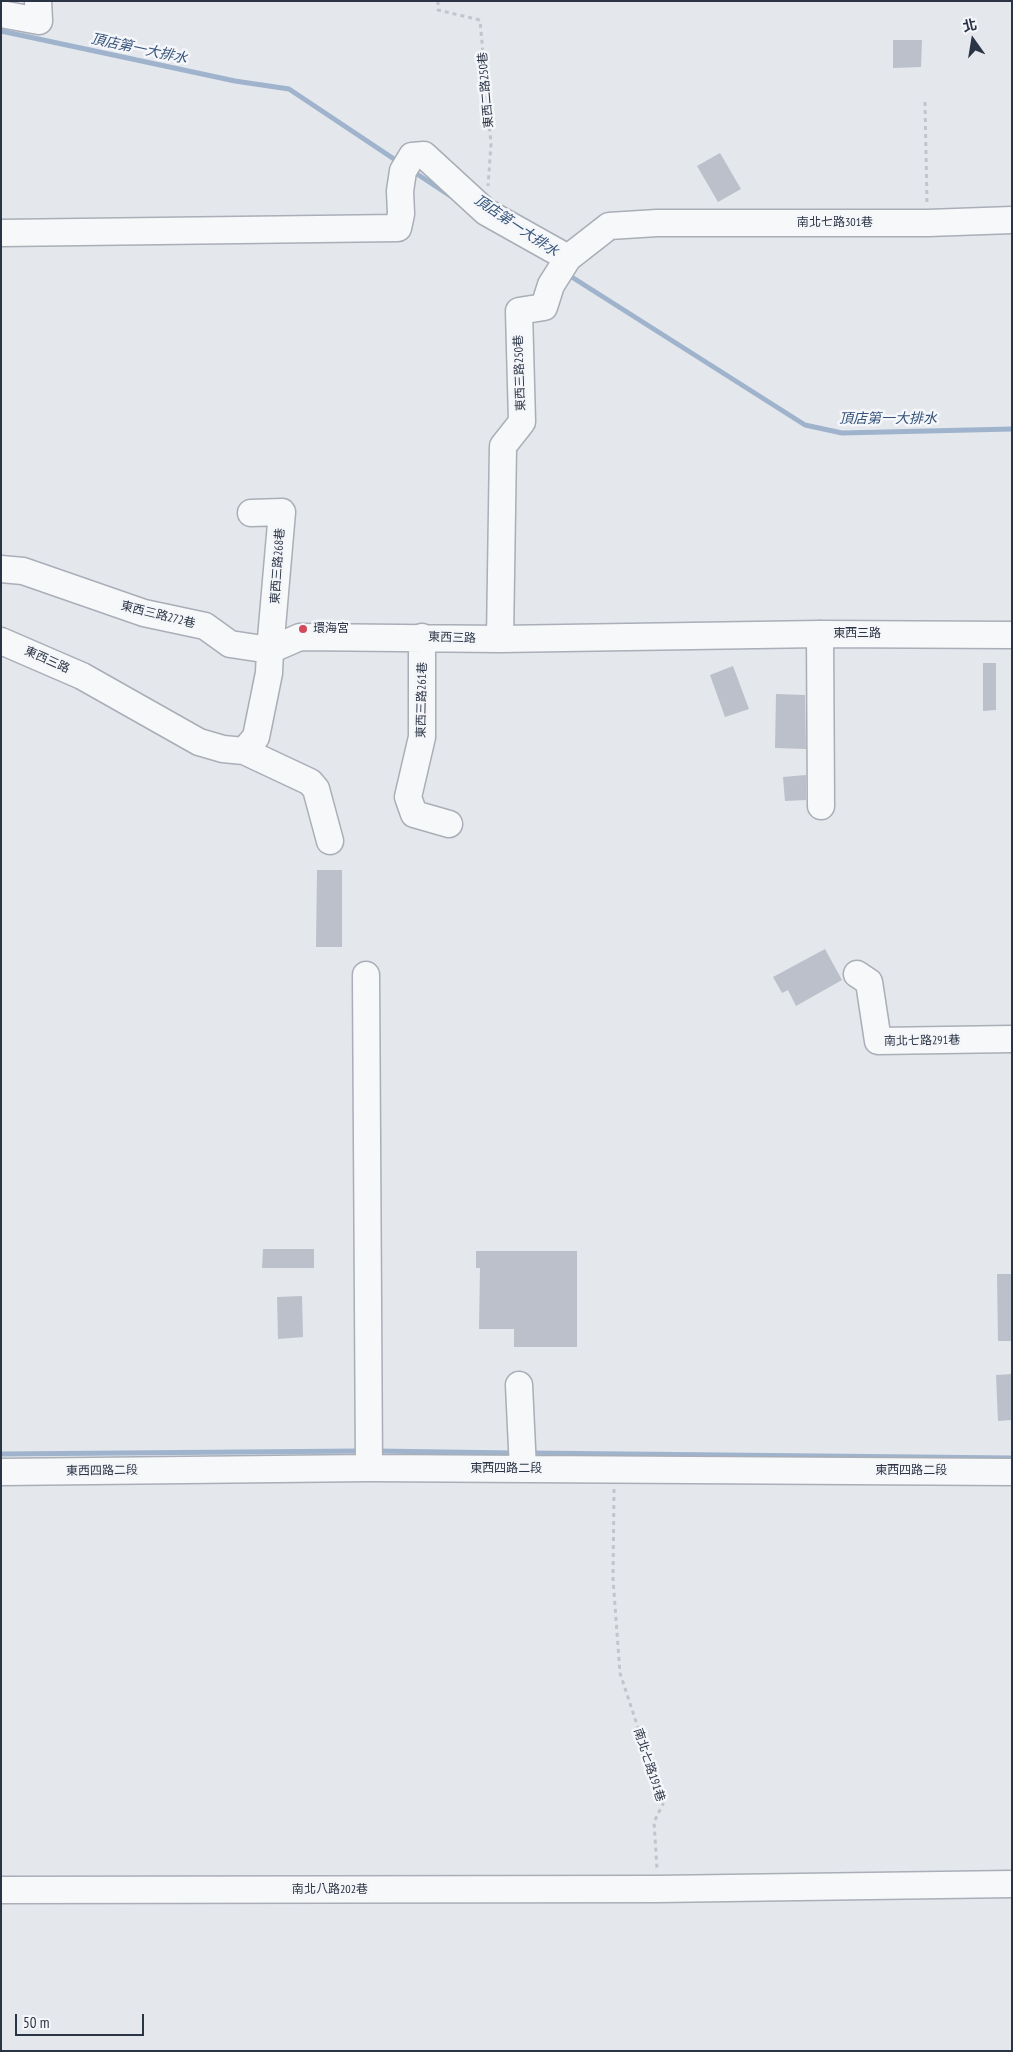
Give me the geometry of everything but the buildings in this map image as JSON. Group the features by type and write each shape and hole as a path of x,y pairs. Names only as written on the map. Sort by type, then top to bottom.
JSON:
{"street":[{"path":"1,14 39,21 38,1"},
{"path":"1,233 398,228 401,214 400,191 403,171 412,156 424,155 486,212 568,258"},
{"name":"南北七路301巷","path":"657,223 928,223 1012,220"},
{"name":"東西三路250巷","path":"500,639 503,446 522,422 518,311 544,307 552,285 568,258 609,226 657,223"},
{"name":"東西三路268巷","path":"251,513 282,512 270,650"},
{"name":"東西三路272巷","path":"1,569 23,571 100,600 144,613 205,626 230,644 270,650"},
{"path":"820,634 821,806"},
{"name":"東西三路","path":"270,650 300,637 500,639 820,634 1012,635"},
{"name":"東西三路261巷","path":"422,637 422,737 408,797 414,814 449,824"},
{"name":"東西三路","path":"1,641 82,676 199,742 223,749 244,751 310,782 316,789 330,841"},
{"path":"244,751 256,736 269,673 270,650"},
{"name":"南北七路291巷","path":"857,974 869,982 878,1041 1012,1039"},
{"path":"366,975 370,1468"},
{"path":"519,1385 523,1469"},
{"name":"東西四路二段","path":"1,1472 370,1468 1012,1472"},
{"path":"658,1889 1012,1884"},
{"name":"南北八路202巷","path":"1,1890 658,1889"}],"path":[{"name":"東西二路250巷","path":"438,1 438,10 480,20 491,144 486,212"},
{"path":"925,102 928,223"},
{"name":"南北七路191巷","path":"615,1469 613,1579 620,1673 663,1804 654,1822 658,1889"}],"waterway":[{"name":"頂店第一大排水","path":"1,31 235,81 289,89 400,163"},
{"name":"頂店第一大排水","path":"411,170 452,197"},
{"name":"頂店第一大排水","path":"567,274 805,425 842,433 1012,429"},
{"path":"1,1454 361,1451"},
{"path":"377,1451 514,1453"},
{"path":"530,1453 1012,1458"}],"place":[{"name":"環海宮","path":"303,629"}]}
